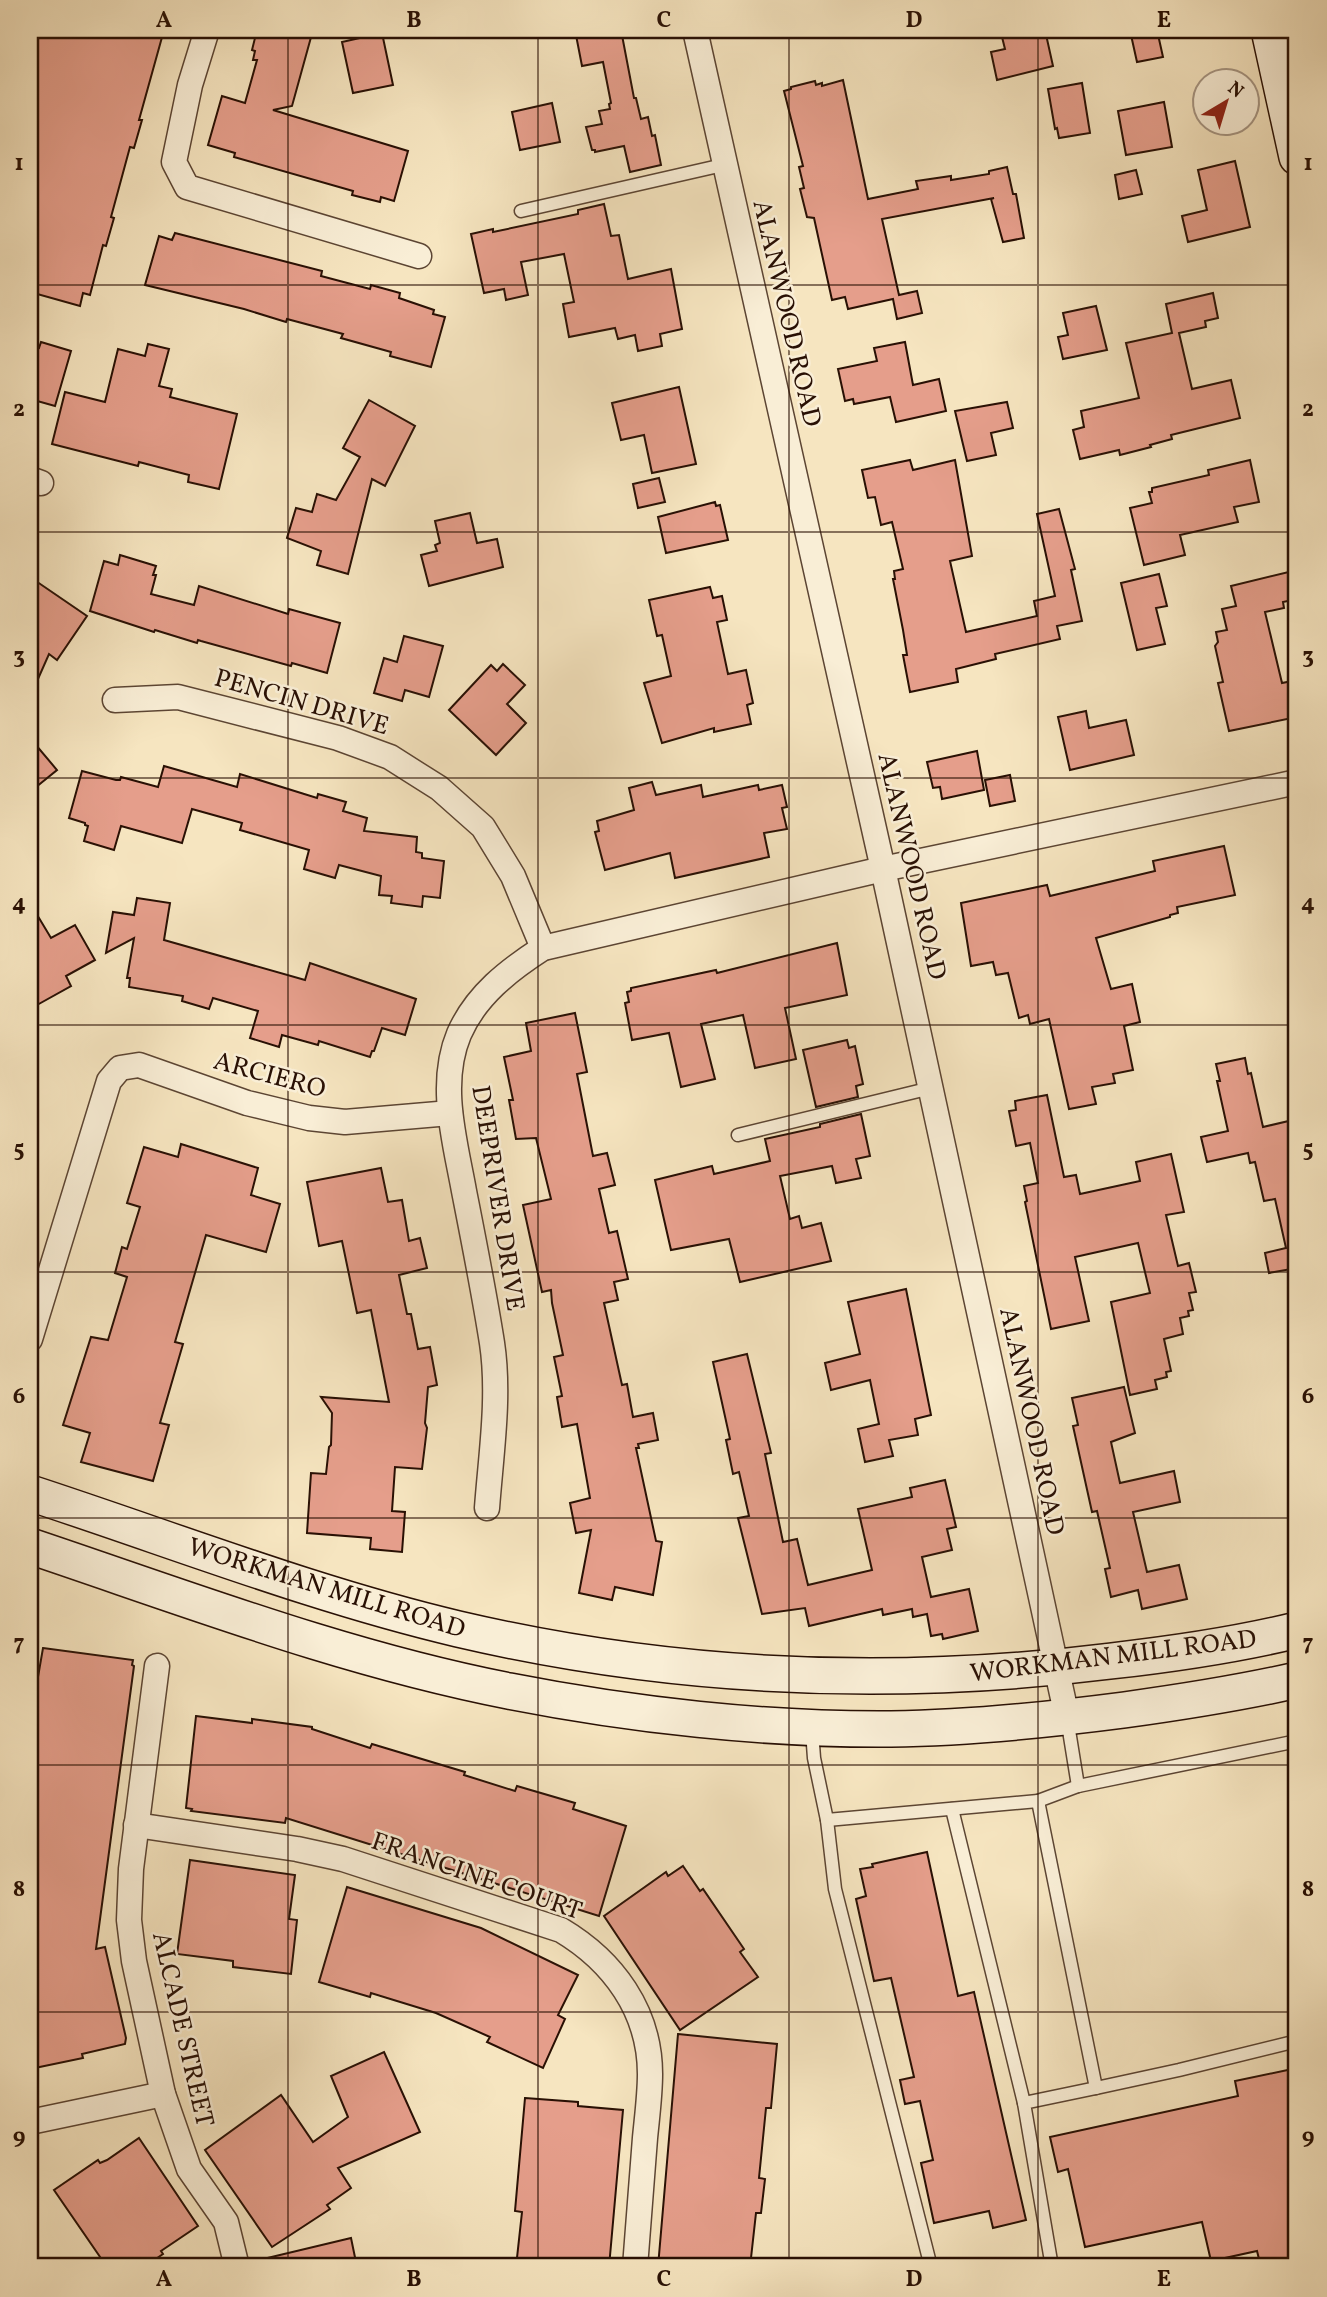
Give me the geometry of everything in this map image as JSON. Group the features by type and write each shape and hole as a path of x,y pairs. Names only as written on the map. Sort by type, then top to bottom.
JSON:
{"main road":[{"path":"1269,30 1297,157"},
{"name":"WORKMAN MILL ROAD","path":"30,1493 342,1597 458,1629 571,1651 685,1668 808,1676 919,1676 1057,1668 1159,1655 1297,1630"},
{"name":"WORKMAN MILL ROAD","path":"30,1546 303,1638 507,1691 608,1708 704,1719 812,1727 976,1726 1176,1703 1297,1680"}],"street":[{"path":"207,30 191,85 174,162 187,187 419,256"},
{"name":"ALANWOOD ROAD","path":"695,30 723,165 883,869 1067,1717"},
{"name":"PENCIN DRIVE","path":"115,700 178,696 338,738 390,757 439,788 483,827 513,876 543,948"},
{"name":"DEEPRIVER DRIVE","path":"487,1508 494,1407 493,1346 450,1113 450,1070 459,1034 478,1002 507,972 543,948 883,869 1297,782"},
{"name":"ARCIERO","path":"32,1325 109,1082 120,1068 139,1065 247,1103 309,1118 345,1122 450,1113"},
{"name":"ALCADE STREET","path":"157,1666 136,1825 129,1920 134,1961 163,2094 189,2169 226,2222 237,2267"},
{"name":"FRANCINE COURT","path":"136,1825 298,1849 343,1859 561,1930 584,1944 606,1963 625,1991 645,2032 650,2072 635,2267"},
{"path":"30,2122 163,2094"}],"lane":[{"path":"521,211 723,165"},
{"path":"738,1135 931,1088"},
{"path":"1067,1717 1078,1786"},
{"path":"812,1727 814,1758 827,1821 835,1889 930,2267"},
{"path":"827,1821 1038,1801 1078,1786 1297,1741"},
{"path":"1038,1801 1096,2088"},
{"path":"951,1809 1024,2103 1052,2267"},
{"path":"1024,2103 1179,2070 1297,2041"}],"building":[{"path":"30,30 164,30 139,120 142,120 134,148 130,147 111,217 114,218 106,246 103,245 90,295 83,293 80,306 30,292"},
{"path":"257,30 313,30 292,106 273,110 408,151 394,201 381,197 380,202 352,195 353,191 234,157 235,153 208,145 222,96 245,103 257,60 253,60 255,51 252,50"},
{"path":"575,30 596,30 597,34 621,30 634,98 641,119 648,117 661,165 630,172 624,146 595,152 592,150 586,127 602,124 599,111 610,109 611,103 603,62 582,66"},
{"path":"1045,30 1053,66 997,80 991,52 1005,49 1002,37"},
{"path":"1157,30 1163,57 1137,62 1131,35"},
{"path":"382,33 393,85 353,93 342,42"},
{"path":"843,80 868,199 918,189 916,181 951,176 951,180 989,174 989,171 1007,167 1013,194 1016,194 1024,238 1003,242 991,199 994,198 882,219 899,295 917,291 922,313 897,319 893,299 848,309 845,297 832,300 814,218 807,217 800,189 804,188 799,167 803,166 784,91 815,81 816,85 822,83 822,86"},
{"path":"1082,83 1090,133 1059,138 1048,89"},
{"path":"1164,102 1172,147 1126,155 1118,111"},
{"path":"552,103 560,142 520,150 512,112"},
{"path":"1235,161 1250,227 1188,242 1182,216 1207,210 1198,170"},
{"path":"1136,170 1142,194 1119,199 1115,175"},
{"path":"604,204 611,236 619,235 628,279 671,269 682,329 660,334 662,346 638,351 635,335 618,339 615,328 569,337 563,304 574,302 564,254 521,262 528,295 506,300 504,289 484,293 471,234 578,214 578,210"},
{"path":"175,233 322,271 321,276 370,289 371,285 400,293 399,298 434,310 433,314 445,317 431,367 390,356 391,352 341,338 343,334 145,285 159,236 172,240"},
{"path":"1213,293 1218,318 1205,321 1206,327 1179,333 1192,389 1231,380 1240,418 1171,435 1172,439 1120,455 1119,450 1080,459 1073,430 1084,427 1081,411 1139,398 1126,343 1172,333 1166,304"},
{"path":"1096,306 1107,350 1063,359 1058,337 1068,335 1063,313"},
{"path":"41,342 71,351 55,406 30,399 30,345 39,348"},
{"path":"905,342 913,385 939,379 946,411 896,422 890,397 854,404 853,399 845,401 838,369 877,361 874,348"},
{"path":"148,344 169,349 159,386 172,389 170,397 237,414 219,489 188,482 189,475 139,462 138,466 52,444 65,392 105,402 118,349 145,356"},
{"path":"679,387 696,464 652,473 644,435 621,440 612,403"},
{"path":"369,400 415,426 385,486 372,479 348,574 317,565 321,551 287,538 296,508 312,512 317,494 336,500 360,457 343,448"},
{"path":"1007,402 1013,428 991,433 996,455 967,461 955,411"},
{"path":"910,460 913,470 955,460 972,556 950,561 966,632 1037,616 1034,601 1055,596 1037,514 1059,509 1075,569 1071,570 1082,621 1057,626 1060,639 995,654 996,659 956,669 958,682 910,692 903,655 907,655 893,579 894,571 903,569 892,522 881,525 875,497 868,498 862,470"},
{"path":"1250,460 1259,502 1234,507 1238,522 1180,535 1185,555 1144,565 1130,508 1152,503 1149,492 1152,492 1152,488 1209,475 1208,470"},
{"path":"659,478 665,502 638,508 633,484"},
{"path":"715,502 716,506 720,505 728,540 666,553 658,517"},
{"path":"470,513 477,543 497,539 503,567 429,586 421,555 437,551 435,545 440,543 435,521"},
{"path":"120,555 156,566 151,594 194,605 199,586 288,614 289,609 340,623 327,673 292,663 291,666 198,640 197,643 155,630 154,632 90,611 104,561 118,565"},
{"path":"1297,570 1297,599 1283,602 1284,608 1265,612 1282,683 1297,680 1297,717 1229,731 1218,683 1223,682 1215,646 1218,642 1216,632 1227,630 1222,609 1236,606 1231,586"},
{"path":"1159,574 1167,606 1156,608 1165,644 1137,650 1121,583"},
{"path":"30,577 87,616 57,660 49,654 30,697"},
{"path":"710,587 713,598 722,596 727,620 717,622 728,674 746,670 753,703 747,705 751,724 714,732 714,728 662,743 644,683 671,676 662,635 657,636 649,600"},
{"path":"404,636 443,646 429,697 405,690 402,701 374,693 384,658 397,662"},
{"path":"503,664 525,685 507,704 526,723 496,755 449,710 491,665 497,671"},
{"path":"1086,711 1089,728 1126,720 1134,755 1070,770 1058,717"},
{"path":"30,738 57,770 30,792"},
{"path":"977,751 984,790 942,799 940,787 933,788 927,762"},
{"path":"164,766 237,787 240,774 317,798 318,794 346,802 343,811 367,818 364,831 417,837 416,852 422,853 422,858 444,861 440,898 423,896 422,907 391,903 392,896 379,895 381,876 339,865 335,878 304,869 309,850 240,830 242,823 192,809 182,843 121,826 114,850 84,841 88,826 69,818 82,771 116,780 121,777 158,787"},
{"path":"1010,775 1015,801 990,806 985,780"},
{"path":"652,782 656,795 701,785 703,797 758,785 759,790 782,785 787,807 782,808 787,829 764,833 769,857 675,878 670,853 605,870 595,832 599,831 597,821 634,810 629,788"},
{"path":"1224,846 1235,895 1177,907 1178,913 1170,917 1096,938 1111,989 1132,984 1140,1022 1124,1026 1133,1070 1113,1074 1115,1083 1092,1087 1096,1104 1069,1109 1049,1019 1030,1024 1028,1015 1019,1018 1008,973 996,975 993,962 971,966 961,903 1047,885 1050,896 1155,871 1153,861"},
{"path":"137,898 170,903 164,940 305,980 310,963 416,999 405,1035 382,1028 370,1057 319,1041 318,1045 282,1035 279,1047 250,1038 258,1011 213,998 209,1009 182,1001 183,996 129,987 130,978 127,978 134,938 106,953 113,912 134,915"},
{"path":"30,903 51,938 75,925 95,960 66,976 71,986 37,1005 30,992"},
{"path":"837,943 847,995 785,1008 796,1059 755,1068 743,1015 701,1024 715,1079 681,1087 669,1033 632,1040 625,1003 629,1002 627,992 631,991 631,988 716,970 717,973"},
{"path":"575,1013 587,1072 577,1074 593,1156 607,1153 615,1185 599,1189 609,1233 617,1231 628,1279 614,1282 618,1300 604,1303 622,1385 627,1384 633,1417 653,1413 658,1440 638,1444 639,1448 636,1448 656,1541 662,1542 653,1595 615,1587 612,1600 579,1593 591,1530 576,1533 570,1503 590,1498 577,1424 562,1427 557,1397 562,1396 554,1357 563,1355 551,1290 542,1292 523,1205 551,1199 536,1138 516,1139 509,1100 513,1100 504,1057 531,1051 526,1023"},
{"path":"847,1040 849,1048 855,1046 863,1084 856,1086 858,1097 816,1107 803,1050"},
{"path":"1245,1058 1263,1127 1297,1119 1297,1268 1269,1273 1265,1253 1286,1248 1275,1199 1264,1201 1255,1162 1250,1163 1248,1153 1207,1162 1201,1137 1228,1131 1216,1064"},
{"path":"1047,1095 1064,1177 1076,1175 1080,1194 1140,1181 1136,1162 1171,1154 1184,1212 1166,1215 1178,1266 1189,1263 1196,1292 1189,1293 1193,1310 1188,1311 1189,1316 1180,1318 1183,1334 1164,1339 1171,1371 1166,1372 1167,1377 1155,1380 1157,1389 1130,1395 1111,1302 1150,1293 1138,1243 1075,1257 1089,1321 1051,1329 1025,1202 1024,1186 1038,1183 1030,1143 1016,1146 1009,1111 1016,1110 1015,1101"},
{"path":"861,1114 870,1156 856,1159 861,1178 836,1183 832,1166 780,1176 790,1219 799,1216 802,1228 821,1223 831,1261 740,1282 729,1239 671,1250 655,1180 712,1166 714,1174 770,1161 765,1139 820,1127 820,1124"},
{"path":"181,1144 258,1168 251,1195 280,1204 266,1252 206,1235 175,1342 183,1344 160,1423 169,1425 153,1481 81,1462 90,1433 63,1425 91,1337 108,1340 127,1277 115,1273 122,1247 127,1249 140,1207 127,1203 144,1147 178,1157"},
{"path":"381,1168 388,1202 402,1200 409,1241 420,1238 427,1268 399,1275 418,1349 430,1347 437,1385 428,1387 422,1469 395,1467 392,1511 405,1512 402,1552 370,1549 371,1538 307,1533 311,1473 326,1474 331,1445 332,1413 321,1397 389,1402 371,1310 357,1313 342,1241 319,1246 307,1182"},
{"path":"906,1289 931,1415 915,1419 918,1435 889,1440 893,1456 865,1462 858,1429 879,1424 870,1380 831,1390 825,1363 860,1354 848,1302"},
{"path":"747,1354 771,1453 765,1454 783,1542 797,1539 808,1585 872,1570 858,1509 912,1497 910,1488 945,1480 956,1527 947,1529 952,1550 922,1557 931,1597 969,1589 978,1631 943,1639 942,1634 931,1636 927,1614 913,1617 912,1609 883,1615 882,1609 809,1626 805,1608 762,1614 738,1518 749,1516 739,1472 733,1474 726,1440 730,1439 713,1362"},
{"path":"1124,1387 1135,1433 1111,1442 1120,1483 1174,1471 1180,1502 1133,1512 1147,1572 1179,1565 1187,1599 1142,1609 1138,1590 1111,1597 1105,1569 1110,1568 1097,1511 1092,1512 1073,1426 1078,1425 1072,1398"},
{"path":"43,1648 133,1660 96,1949 105,1947 126,2038 125,2044 82,2054 83,2058 30,2069 30,1714 34,1677 38,1677"},
{"path":"196,1716 252,1723 252,1719 312,1727 370,1748 372,1744 465,1772 464,1775 515,1791 517,1786 575,1803 573,1809 626,1826 599,1916 286,1818 285,1823 191,1811 192,1809 186,1808"},
{"path":"927,1852 958,1996 974,1992 1026,2220 993,2228 989,2211 934,2223 921,2163 933,2160 920,2101 905,2104 900,2080 914,2077 891,1978 874,1981 856,1899 866,1896 860,1869"},
{"path":"190,1860 295,1875 289,1919 297,1920 291,1974 233,1967 233,1961 177,1954"},
{"path":"683,1866 700,1891 703,1889 744,1949 740,1952 758,1977 680,2030 604,1916 666,1872 668,1876"},
{"path":"347,1887 481,1928 578,1975 558,2015 565,2019 543,2068 487,2042 490,2037 436,2013 371,1993 370,1997 319,1982"},
{"path":"678,2034 777,2044 771,2108 766,2108 759,2178 765,2179 761,2213 756,2213 750,2267 658,2267"},
{"path":"384,2052 420,2132 338,2168 351,2188 327,2205 330,2209 272,2247 205,2150 281,2095 313,2142 348,2117 331,2076"},
{"path":"1297,2068 1297,2267 1281,2267 1279,2259 1260,2263 1257,2251 1211,2261 1202,2222 1085,2247 1068,2169 1058,2172 1050,2137 1238,2096 1235,2081"},
{"path":"525,2098 578,2102 578,2106 623,2110 609,2267 516,2267 522,2212 515,2211"},
{"path":"139,2138 198,2226 161,2251 163,2254 144,2267 107,2267 54,2190 98,2160 100,2163 107,2160"},
{"path":"351,2238 357,2267 264,2267 263,2259"}]}
